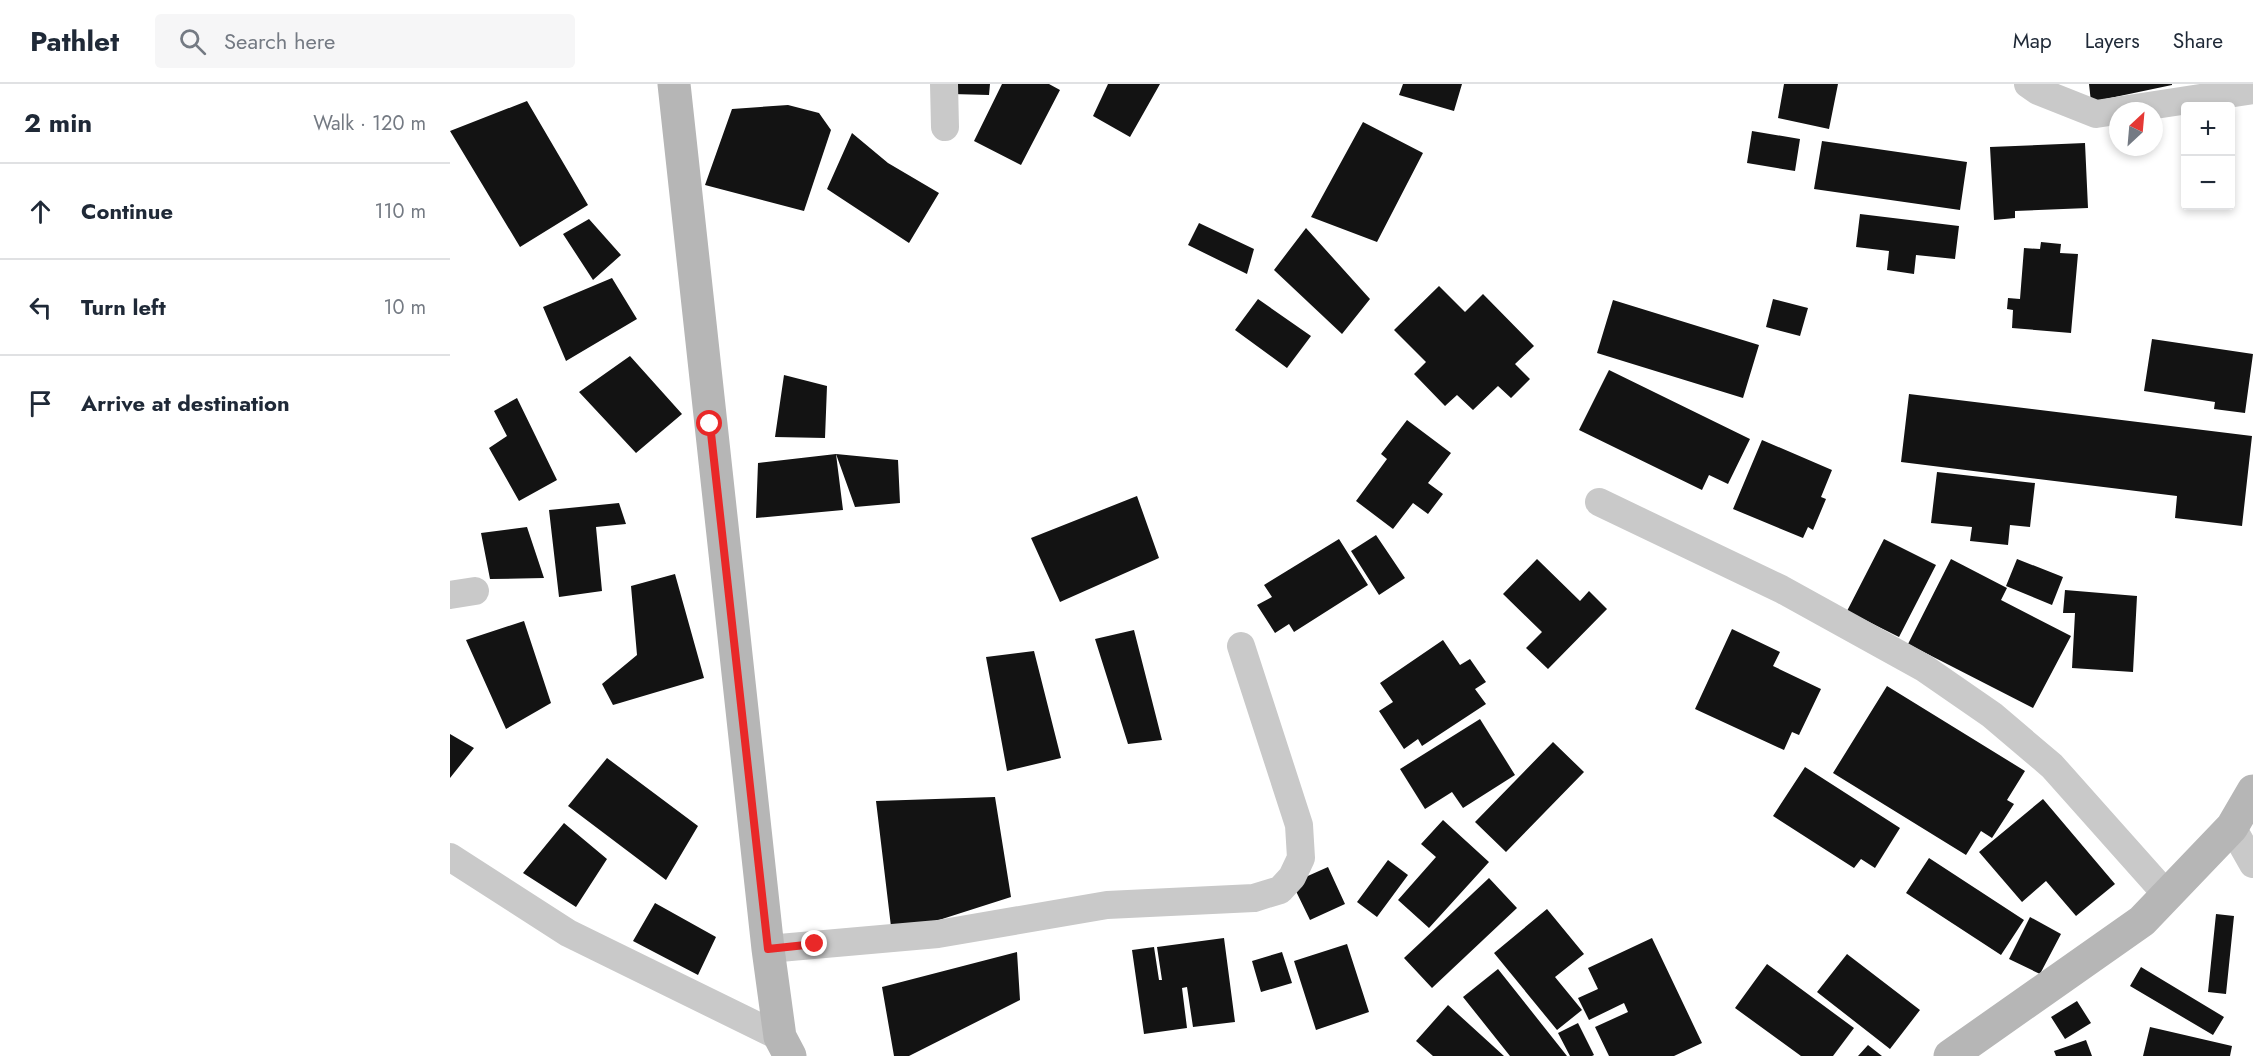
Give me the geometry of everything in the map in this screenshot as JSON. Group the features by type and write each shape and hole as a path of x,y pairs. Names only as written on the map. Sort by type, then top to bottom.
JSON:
{"street":[{"path":"674,84 768,949 785,1047"},
{"path":"944,84 945,127"},
{"path":"2028,84 2038,92 2096,114 2253,90"},
{"path":"1599,502 1781,589 1924,668 1982,708 2052,766 2167,895"},
{"path":"768,949 938,934 1107,905 1254,898 1280,890 1292,878 1301,858 1299,825 1241,646"},
{"path":"1950,1056 2142,921 2232,827 2253,791"},
{"path":"2232,827 2253,864"},
{"path":"450,857 568,933 785,1047"}],"building":[{"path":"953,84 990,84 989,95 952,94"},
{"path":"1002,84 1049,84 1060,90 1021,165 974,141"},
{"path":"1108,84 1160,84 1130,137 1093,116"},
{"path":"1403,84 1462,84 1454,111 1399,95"},
{"path":"1784,84 1838,84 1829,129 1778,118"},
{"path":"2089,84 2172,84 2172,85 2091,102"},
{"path":"527,101 588,205 520,247 450,131"},
{"path":"788,105 819,113 831,130 804,211 705,185 732,109"},
{"path":"1363,122 1423,153 1377,242 1311,217"},
{"path":"1752,131 1800,139 1795,171 1747,163"},
{"path":"852,133 888,163 939,193 909,243 827,189"},
{"path":"1822,141 1967,162 1960,210 1814,189"},
{"path":"2085,143 2088,208 2015,211 2015,218 1994,220 1990,147"},
{"path":"1860,214 1959,226 1955,259 1916,255 1914,274 1887,270 1889,251 1856,247"},
{"path":"589,219 621,255 593,280 563,234"},
{"path":"1199,223 1254,249 1247,274 1188,245"},
{"path":"1306,228 1370,299 1342,334 1274,270"},
{"path":"2041,242 2061,244 2060,253 2078,254 2071,333 2012,328 2013,310 2007,309 2008,298 2020,299 2024,248 2040,249"},
{"path":"612,278 637,319 566,361 543,307"},
{"path":"1439,286 1465,312 1483,294 1534,346 1515,364 1530,379 1511,398 1498,386 1473,410 1457,395 1445,406 1414,374 1426,362 1394,330"},
{"path":"1258,299 1311,336 1287,368 1235,330"},
{"path":"1773,299 1808,308 1800,336 1766,327"},
{"path":"1613,300 1759,345 1743,398 1597,353"},
{"path":"2152,339 2253,354 2245,413 2214,409 2215,402 2144,391"},
{"path":"630,356 682,414 636,453 579,392"},
{"path":"1609,370 1750,439 1728,484 1709,475 1702,490 1579,430"},
{"path":"784,375 827,386 825,438 775,437"},
{"path":"1909,394 2252,436 2242,526 2175,518 2177,496 1901,462"},
{"path":"517,398 557,480 519,501 489,448 507,436 494,411"},
{"path":"1407,420 1451,453 1428,483 1443,494 1428,514 1413,503 1393,529 1356,501 1387,459 1381,454"},
{"path":"1762,440 1832,470 1821,497 1826,499 1813,530 1808,527 1803,538 1733,509"},
{"path":"836,454 898,460 900,503 855,507"},
{"path":"836,454 843,510 756,518 758,463"},
{"path":"1937,472 2035,483 2030,527 2010,525 2008,545 1970,541 1972,527 1931,523"},
{"path":"1137,496 1159,558 1060,602 1031,538"},
{"path":"619,503 626,524 596,527 602,591 559,597 549,510"},
{"path":"527,527 544,578 490,579 481,533"},
{"path":"1376,535 1405,578 1379,595 1351,551"},
{"path":"1339,539 1368,585 1294,632 1289,624 1275,633 1257,605 1272,597 1264,585"},
{"path":"1884,539 1936,565 1899,637 1847,611"},
{"path":"1537,559 1580,601 1589,591 1607,609 1548,669 1526,648 1542,632 1503,594"},
{"path":"1951,559 2007,588 2001,600 2071,636 2033,708 1908,644"},
{"path":"2017,559 2063,577 2052,605 2006,586"},
{"path":"675,574 704,678 613,705 602,684 637,655 631,586"},
{"path":"2065,590 2137,596 2133,672 2072,668 2075,613 2063,613"},
{"path":"524,621 551,703 506,729 466,640"},
{"path":"1732,629 1780,652 1773,666 1821,689 1799,735 1792,732 1784,750 1695,709"},
{"path":"1134,630 1162,740 1128,744 1095,639"},
{"path":"1443,640 1460,665 1470,659 1486,682 1475,689 1486,704 1422,746 1418,739 1404,749 1379,711 1393,702 1380,683"},
{"path":"1034,651 1061,758 1007,771 986,657"},
{"path":"1887,686 2025,771 2007,800 2014,804 1992,838 1981,831 1966,855 1833,773"},
{"path":"1480,719 1515,775 1463,808 1452,792 1425,809 1400,769"},
{"path":"450,734 474,748 450,778"},
{"path":"1553,742 1584,772 1506,852 1475,822"},
{"path":"607,758 698,826 666,880 568,806"},
{"path":"1805,767 1900,828 1875,868 1861,859 1854,868 1773,816"},
{"path":"995,797 1011,897 892,935 876,801"},
{"path":"2043,799 2115,884 2076,916 2046,881 2022,902 1979,852"},
{"path":"1443,820 1489,862 1429,928 1398,900 1436,857 1421,844"},
{"path":"564,823 607,859 576,907 523,873"},
{"path":"1929,858 2024,920 2001,955 1906,893"},
{"path":"1388,860 1408,875 1377,917 1357,902"},
{"path":"1328,867 1345,904 1310,920 1292,883"},
{"path":"1489,878 1517,908 1432,988 1404,958"},
{"path":"655,903 716,937 698,975 633,941"},
{"path":"1547,909 1584,954 1555,977 1582,1010 1557,1030 1494,953"},
{"path":"2216,914 2234,916 2226,994 2208,992"},
{"path":"2030,917 2061,934 2040,974 2009,959"},
{"path":"1224,938 1235,1022 1193,1027 1187,987 1182,988 1187,1028 1144,1034 1132,950 1154,947 1159,980 1162,980 1157,947"},
{"path":"1652,938 1702,1043 1674,1056 1609,1056 1595,1027 1628,1012 1624,1003 1589,1020 1578,998 1598,989 1588,968"},
{"path":"1347,944 1369,1012 1316,1030 1294,961"},
{"path":"1017,952 1020,1000 909,1056 894,1056 882,987"},
{"path":"1282,952 1292,983 1261,992 1252,961"},
{"path":"1847,954 1920,1010 1890,1049 1817,992"},
{"path":"1767,964 1854,1028 1833,1056 1801,1056 1735,1008"},
{"path":"2141,967 2224,1017 2213,1035 2130,986"},
{"path":"1498,969 1567,1056 1510,1056 1463,997"},
{"path":"2077,1001 2091,1023 2065,1039 2051,1017"},
{"path":"1448,1005 1504,1056 1433,1056 1416,1041"},
{"path":"1578,1023 1594,1055 1592,1056 1570,1056 1558,1033"},
{"path":"2150,1027 2232,1046 2230,1056 2143,1056"},
{"path":"2086,1040 2092,1056 2056,1056 2054,1051"},
{"path":"1868,1045 1882,1056 1858,1056"}],"route":[{"path":"710,424 768,949 815,944"}]}
